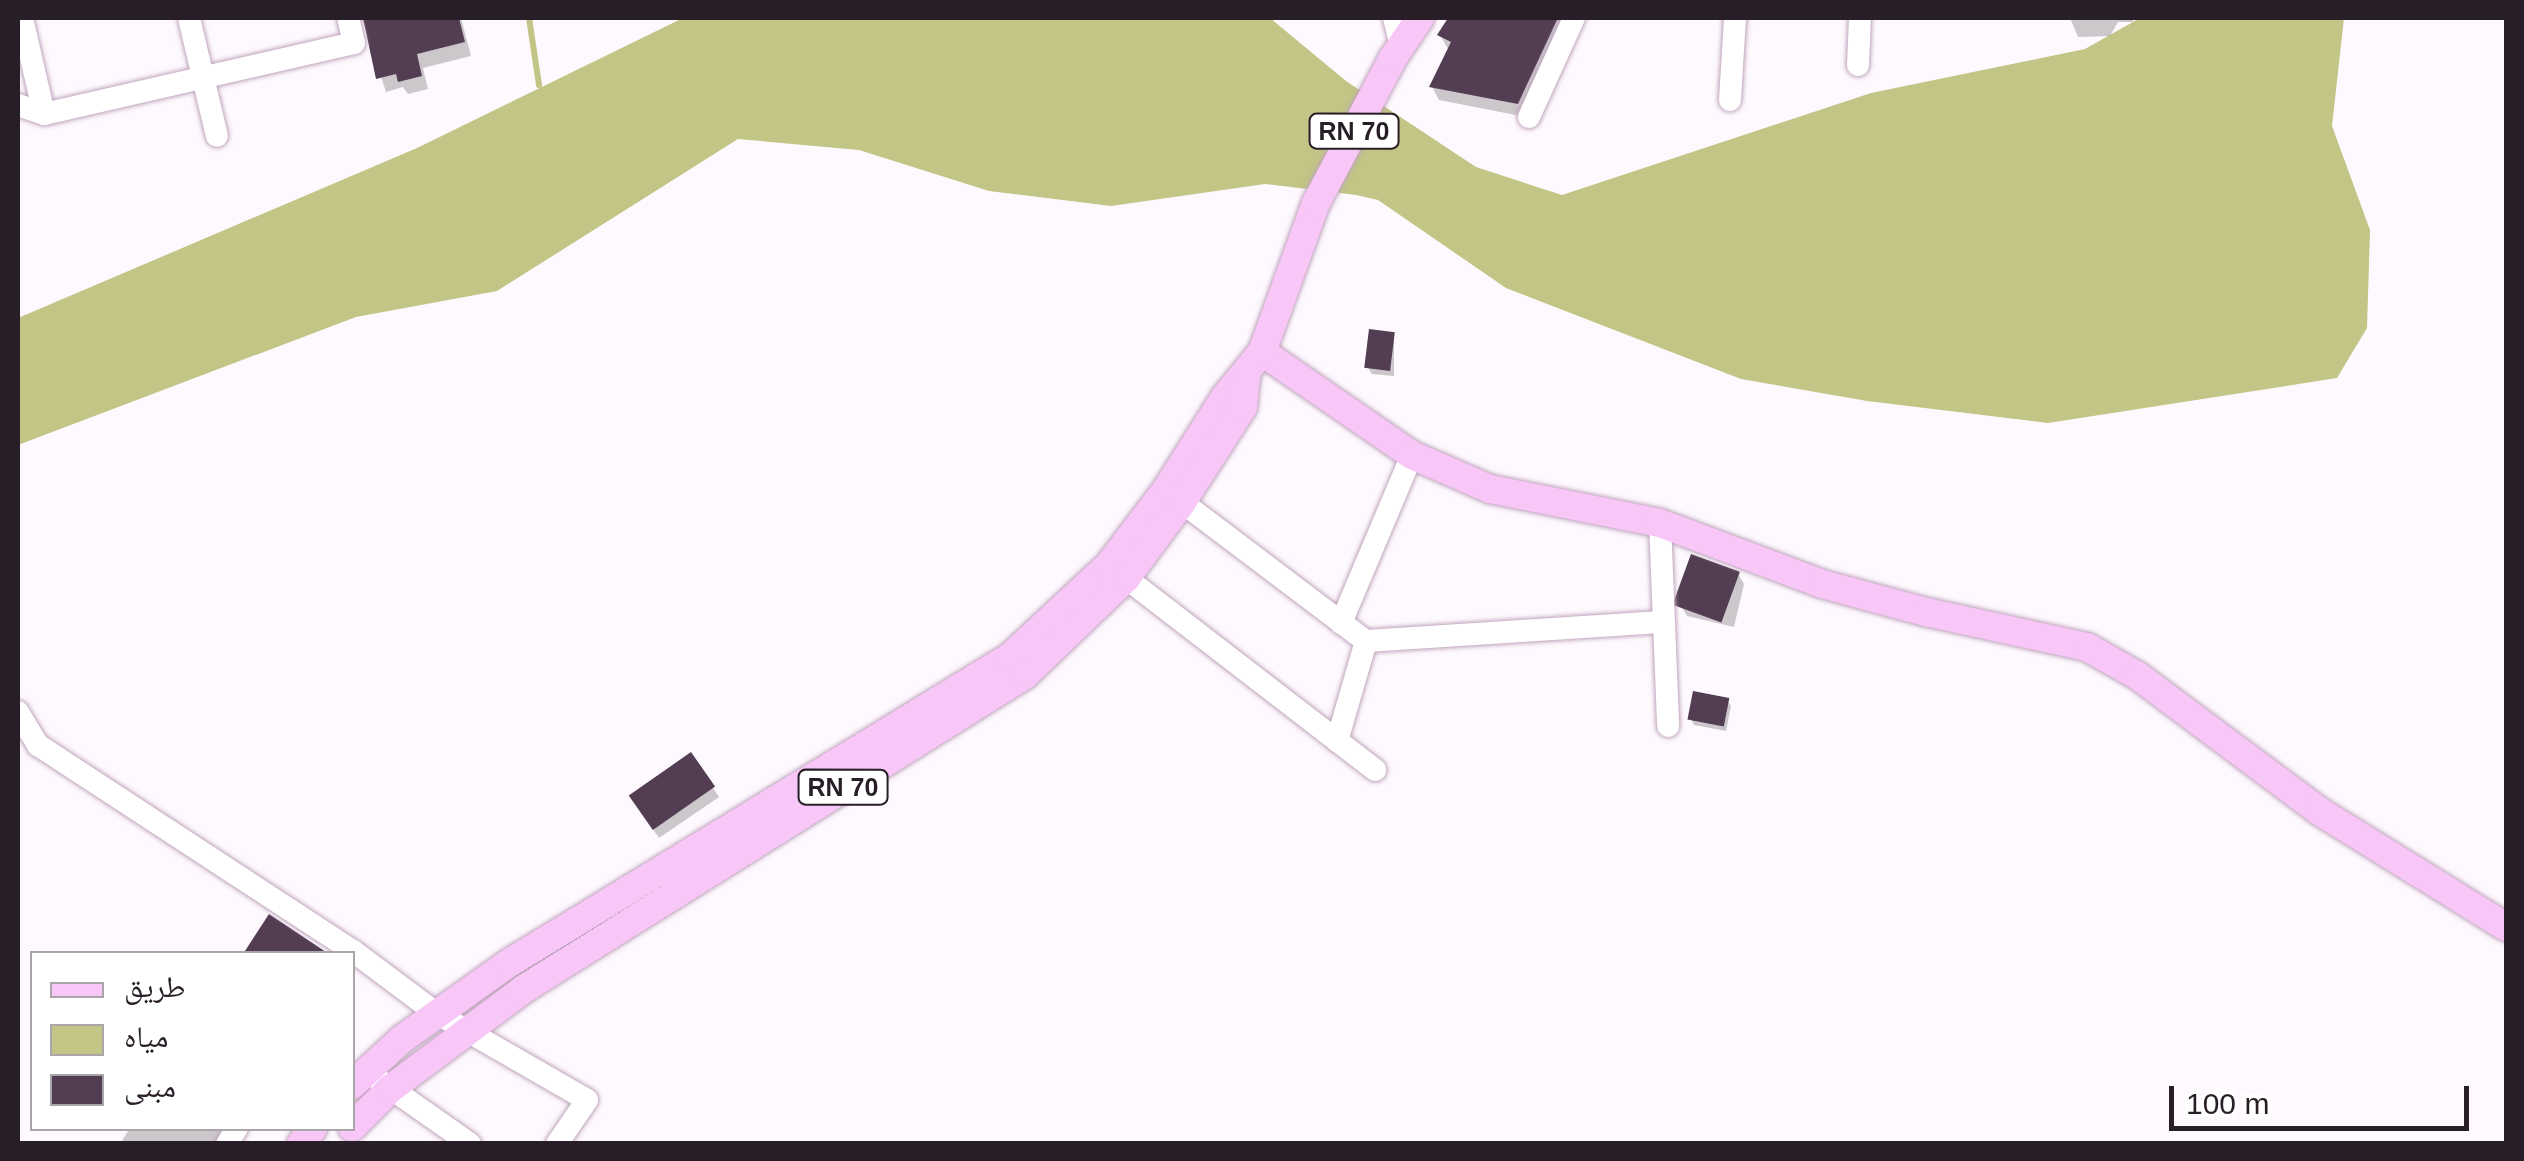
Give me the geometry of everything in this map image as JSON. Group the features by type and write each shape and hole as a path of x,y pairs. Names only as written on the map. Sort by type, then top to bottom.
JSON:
{"main road":[{"name":"RN 70","path":"359,1077 436,1013 510,963 746,833 1018,666 1118,572 1174,496 1225,396 1254,361 1316,203 1397,52 1420,18"},
{"path":"1254,361 1412,456 1490,489 1660,523 1822,584 1926,612 2086,647 2138,676 2319,812 2506,926"},
{"name":"RN 70","path":"355,1125 390,1089 746,833"}],"street":[{"path":"22,18 44,114"},
{"path":"190,18 217,136"},
{"path":"18,104 44,114 354,43 348,18"},
{"path":"1394,18 1397,52"},
{"path":"1530,117 1574,18"},
{"path":"1730,100 1735,18"},
{"path":"1858,65 1860,18"},
{"path":"1341,623 1412,456"},
{"path":"1174,496 1366,642 1661,622"},
{"path":"1660,523 1668,726"},
{"path":"1118,572 1375,770"},
{"path":"1338,741 1366,642"},
{"path":"18,712 38,746 350,951"},
{"path":"355,954 436,1013 587,1100 556,1144"},
{"path":"359,1077 390,1089 470,1144"}],"water":[{"path":"683,18 1270,18 1346,81 1476,167 1562,195 1871,93 2085,49 2140,18 2344,18 2332,126 2370,230 2367,328 2337,378 2048,423 1867,401 1741,379 1506,288 1378,200 1356,195 1265,184 1111,206 989,191 859,150 738,139 497,291 356,317 18,445 18,318 417,148"}],"building":[{"path":"363,18 459,18 465,42 417,54 422,76 398,82 396,74 376,79"},
{"path":"1448,18 1558,18 1518,104 1429,87 1451,42 1437,35"},
{"path":"1369,329 1395,332 1390,371 1364,368"},
{"path":"1691,554 1740,572 1721,623 1673,605"},
{"path":"1693,691 1729,698 1724,727 1687,719"},
{"path":"691,752 715,786 653,830 629,796"},
{"path":"269,914 324,951 245,951"}],"waterway":[{"path":"529,18 539,85"}]}
